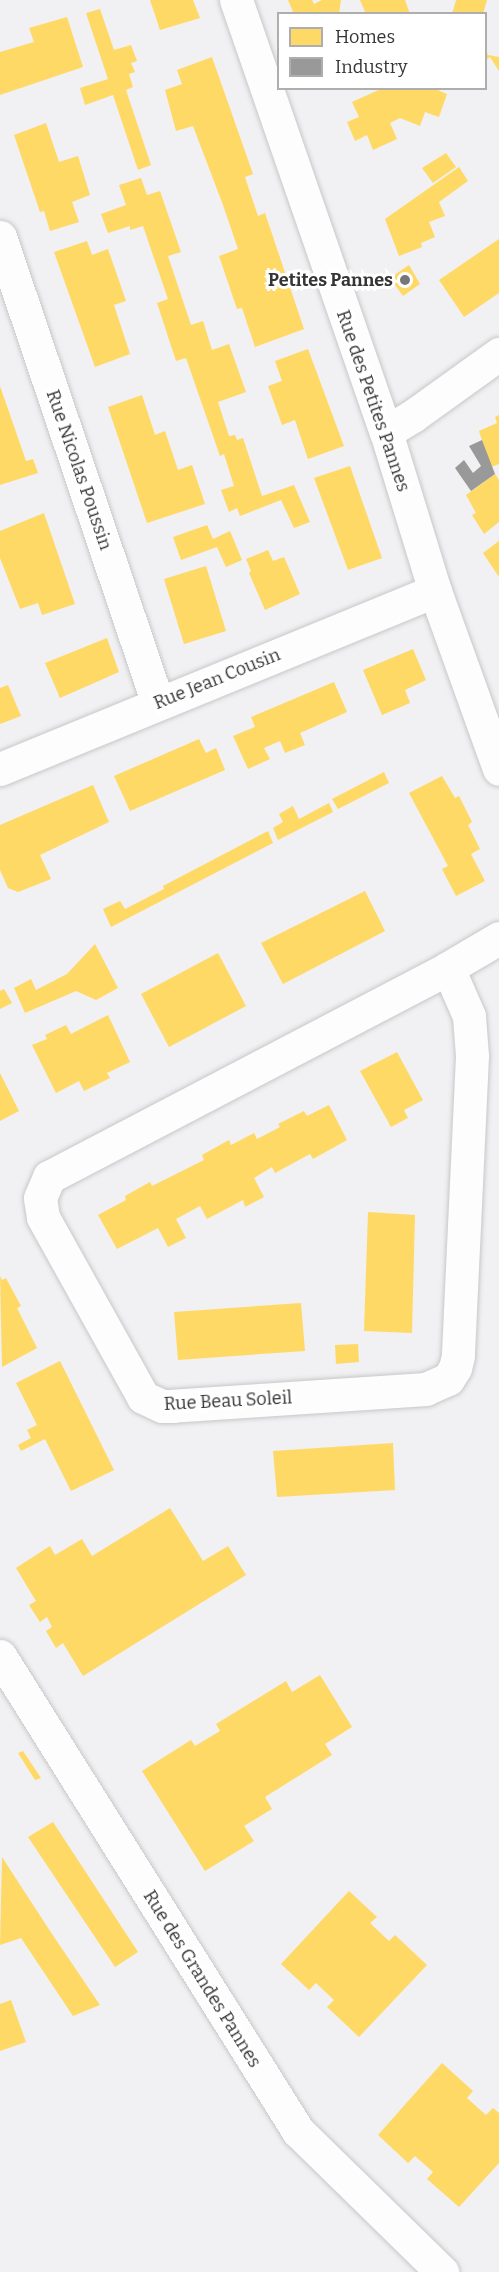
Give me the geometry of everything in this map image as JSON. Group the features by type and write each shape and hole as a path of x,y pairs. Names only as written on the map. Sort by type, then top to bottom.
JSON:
{"street":[{"name":"Rue des Petites Pannes","path":"236,0 386,432 435,591 499,769"},
{"name":"Rue Nicolas Poussin","path":"0,237 158,703"},
{"path":"386,432 414,415 499,354"},
{"name":"Rue Jean Cousin","path":"0,769 435,591"},
{"name":"Rue Beau Soleil","path":"448,968 469,1016 472,1056 458,1356 455,1368 448,1379 426,1389 173,1406 162,1406 143,1397 43,1217 40,1198 49,1177 448,968 499,938"},
{"name":"Rue des Grandes Pannes","path":"0,1656 298,2131 442,2272"}],"building: Homes":[{"path":"150,0 193,0 200,18 160,30"},
{"path":"288,0 312,0 314,4 322,0 341,0 339,12 293,12"},
{"path":"360,0 405,0 409,12 365,12"},
{"path":"456,0 487,0 484,12 453,12"},
{"path":"100,9 114,50 131,45 137,61 131,63 135,72 129,74 133,87 126,90 151,165 138,170 113,95 85,105 80,88 108,79 86,13"},
{"path":"67,17 83,67 0,95 0,52 34,42 29,28"},
{"path":"487,53 499,57 499,71 490,57 487,59"},
{"path":"212,57 253,174 245,177 258,216 265,213 304,329 255,347 242,308 237,309 219,256 238,249 223,205 193,126 176,131 165,90 182,84 177,70"},
{"path":"379,90 438,90 447,94 439,117 425,112 420,126 400,118 390,123 397,139 373,150 367,135 355,141 347,122 359,117 352,102"},
{"path":"46,123 59,162 78,156 90,195 72,202 79,222 50,231 44,211 40,212 14,135"},
{"path":"446,153 456,167 433,183 422,168"},
{"path":"459,167 468,181 439,202 445,216 429,222 435,237 421,243 422,247 399,256 385,219"},
{"path":"141,178 147,195 160,191 181,252 168,256 191,325 203,321 212,350 229,344 246,392 218,402 229,436 235,435 237,440 243,438 262,496 294,485 310,522 294,528 281,500 240,516 237,508 229,512 221,490 234,486 224,454 220,456 186,358 176,361 157,303 168,299 143,226 130,230 130,226 108,233 101,214 126,205 119,185"},
{"path":"499,239 499,293 464,317 439,280"},
{"path":"87,241 92,255 108,249 126,301 114,305 130,354 95,367 54,252"},
{"name":"Petites Pannes","path":"409,265 420,284 403,296 390,278"},
{"path":"308,349 344,446 308,459 295,420 282,425 268,386 282,381 275,361"},
{"path":"0,386 26,461 33,459 38,473 0,485"},
{"path":"142,395 155,435 165,431 178,470 192,465 205,504 147,523 108,407"},
{"path":"499,415 499,464 491,467 479,431 497,423 495,417"},
{"path":"350,466 382,558 348,570 314,478"},
{"path":"495,474 499,480 499,522 484,534 472,515 476,513 466,495"},
{"path":"44,513 75,604 42,615 38,603 20,609 0,558 0,531"},
{"path":"207,525 213,539 230,531 242,560 226,567 217,547 181,560 173,537"},
{"path":"499,541 499,577 483,553"},
{"path":"268,550 273,561 284,557 300,594 265,610 249,573 251,571 246,559"},
{"path":"206,566 226,631 184,644 164,579"},
{"path":"107,638 119,672 60,698 45,663"},
{"path":"413,649 426,680 405,690 410,703 382,715 363,670"},
{"path":"334,682 347,712 300,733 305,745 285,753 280,741 264,748 270,759 248,769 233,736 255,727 251,717"},
{"path":"8,685 21,716 0,724 0,688"},
{"path":"199,739 206,753 216,748 225,770 130,811 114,776"},
{"path":"384,772 389,783 338,809 332,799"},
{"path":"442,776 455,798 459,796 472,822 468,825 480,849 471,854 485,881 456,896 442,869 448,866 409,793"},
{"path":"93,785 109,822 40,855 51,879 18,892 8,888 0,870 0,825"},
{"path":"329,803 333,812 278,840 273,828 283,822 279,814 293,806 299,819"},
{"path":"268,831 273,843 111,927 103,909 120,901 125,909 164,889 163,886"},
{"path":"365,891 385,931 283,984 261,943"},
{"path":"95,944 118,988 96,1000 76,991 25,1013 14,988 31,979 36,990 67,974"},
{"path":"218,953 246,1006 169,1047 141,994"},
{"path":"4,989 12,1003 0,1009 0,991"},
{"path":"108,1015 130,1062 107,1073 110,1078 84,1091 79,1081 56,1093 32,1045 47,1039 45,1035 66,1025 71,1034"},
{"path":"397,1052 423,1100 404,1110 408,1118 391,1127 360,1071"},
{"path":"0,1073 19,1111 0,1121"},
{"path":"329,1105 347,1140 313,1159 310,1154 275,1173 272,1167 254,1178 264,1197 245,1207 243,1200 207,1219 200,1206 176,1219 186,1238 168,1247 158,1228 117,1249 98,1215 126,1200 125,1196 150,1182 152,1186 204,1160 202,1155 229,1140 231,1145 254,1133 257,1139 280,1127 278,1124 304,1111 307,1116"},
{"path":"368,1212 415,1215 412,1333 364,1331"},
{"path":"0,1276 2,1280 6,1278 21,1306 17,1308 37,1348 2,1367"},
{"path":"301,1303 305,1351 178,1360 174,1312"},
{"path":"358,1344 359,1362 336,1364 335,1345"},
{"path":"60,1361 114,1470 71,1491 45,1439 21,1451 18,1445 31,1438 27,1430 37,1425 16,1383"},
{"path":"393,1443 395,1490 277,1497 273,1451"},
{"path":"170,1508 203,1561 228,1546 246,1575 83,1676 63,1643 56,1648 46,1631 52,1627 47,1617 40,1622 29,1605 36,1601 16,1568 50,1546 55,1555 82,1539 92,1556"},
{"path":"320,1675 352,1727 325,1744 332,1755 265,1797 272,1809 244,1826 254,1841 205,1871 142,1771 191,1740 195,1746 220,1731 216,1724 286,1681 292,1692"},
{"path":"23,1751 41,1778 35,1780 18,1753"},
{"path":"53,1822 138,1952 115,1967 28,1837"},
{"path":"2,1857 100,2005 73,2016 21,1938 0,1945"},
{"path":"349,1891 377,1917 370,1923 389,1941 395,1935 427,1965 359,2037 327,2007 334,2000 316,1983 309,1990 281,1964"},
{"path":"11,2000 26,2042 0,2051 0,2004"},
{"path":"442,2063 473,2091 467,2098 486,2115 493,2108 499,2113 499,2163 459,2207 427,2179 433,2172 415,2156 408,2163 378,2135"}],"building: Industry":[{"path":"482,440 495,474 471,491 455,468 464,460 473,473 481,466 469,446"}],"place":[{"name":"Petites Pannes","path":"405,280"}]}
